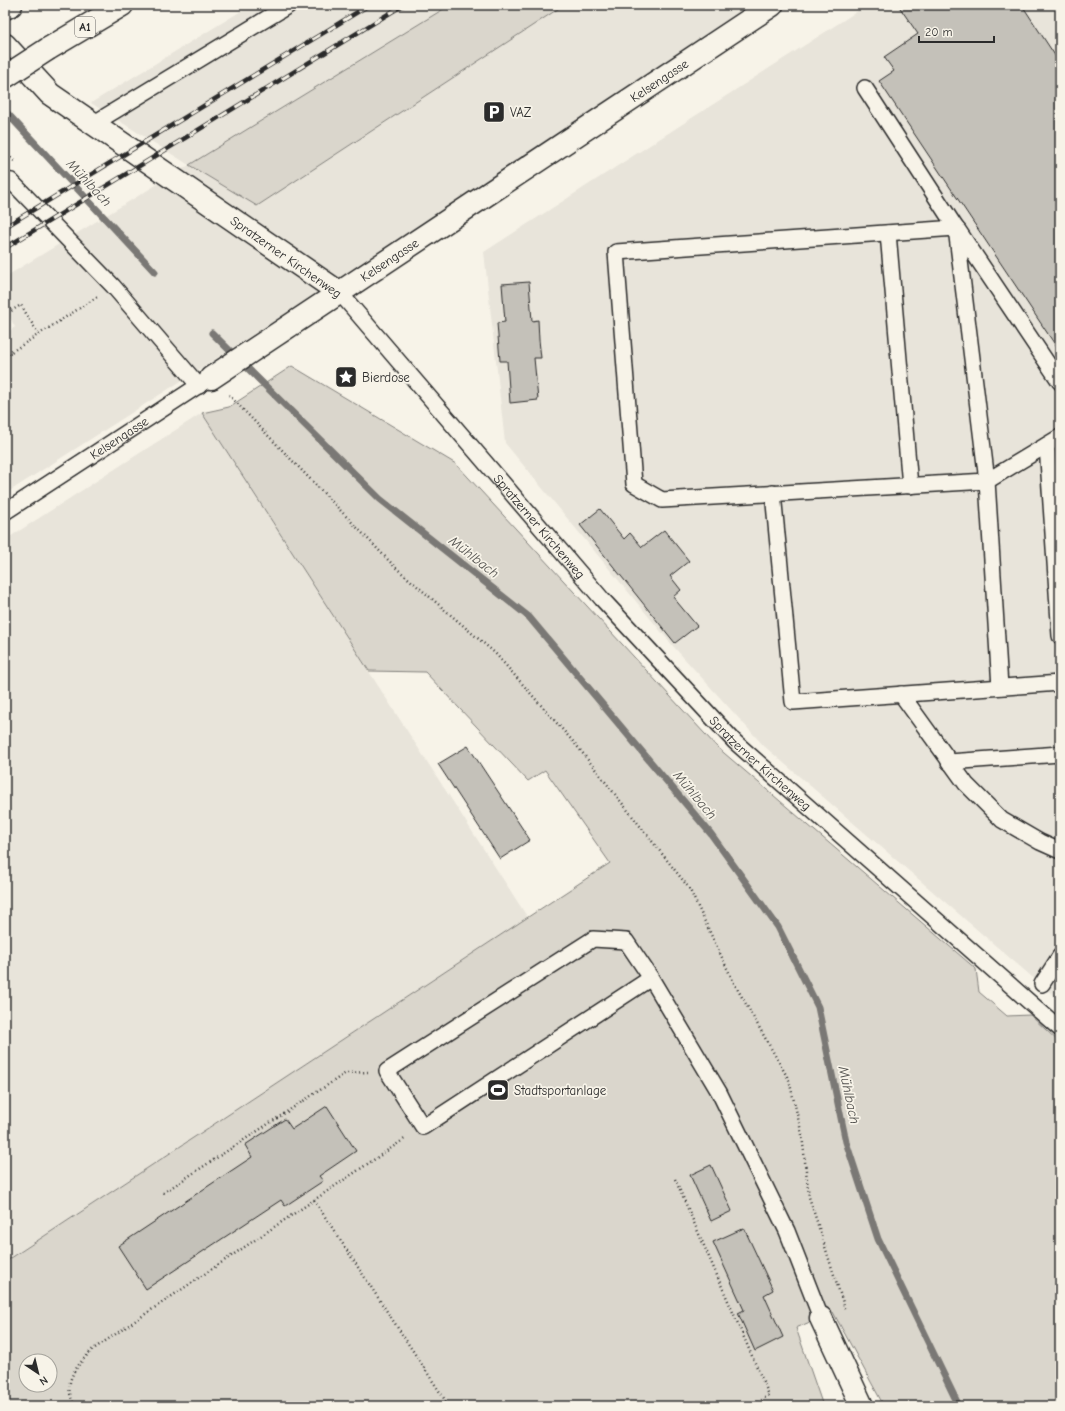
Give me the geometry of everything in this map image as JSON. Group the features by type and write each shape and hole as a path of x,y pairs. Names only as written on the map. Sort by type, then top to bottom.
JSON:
{"main road":[{"path":"5,8 10,5"},
{"name":"A1","path":"5,77 48,49 122,5"},
{"name":"Kelsengasse","path":"211,378 772,5"},
{"name":"Spratzerner Kirchenweg","path":"5,45 50,94 340,293"},
{"path":"821,1318 862,1406"}],"lane":[{"path":"93,124 289,5"},
{"path":"866,88 956,228 1060,382"},
{"path":"5,184 11,181 113,286 211,378"},
{"path":"956,228 616,252 634,484 662,500 987,481 1060,437"},
{"path":"956,228 987,481 1000,687"},
{"path":"888,233 910,486"},
{"name":"Spratzerner Kirchenweg","path":"340,293 602,599 729,736 1060,1029"},
{"name":"Kelsengasse","path":"5,512 211,378"},
{"path":"1047,445 1060,636"},
{"path":"773,493 793,702 1060,683"},
{"path":"901,694 966,784 1002,820 1040,842 1060,850"},
{"path":"949,762 1060,754"},
{"path":"651,978 423,1127 387,1071 593,938 626,941 651,978 719,1092 787,1231 821,1318"},
{"path":"1042,984 1060,956"}],"path":[{"path":"5,356 113,286"},
{"path":"5,301 11,311 22,305 40,334"},
{"path":"211,378 395,567 495,653 577,746 689,888 734,983 789,1080 802,1135 809,1197 847,1315"},
{"path":"163,1193 346,1073 387,1071"},
{"path":"75,1406 70,1398 69,1385 76,1367 92,1350 423,1127"},
{"path":"675,1179 769,1395 753,1406"},
{"path":"314,1200 449,1406"}],"shaded area":[{"path":"251,5 750,5 343,277 5,494 5,334 15,327 5,309 5,277 189,165 91,103"},
{"path":"450,5 564,5 257,206 189,165"},
{"path":"867,5 1060,5 1060,1001 764,746 673,646 505,443 484,252"},
{"path":"292,366 456,464 717,747 976,969 979,992 1007,1016 1030,1015 1060,1043 1060,1406 884,1406 833,1312 796,1328 823,1406 5,1406 5,1262 610,863 545,770 528,781 425,672 369,671 202,413 229,407"},
{"path":"202,413 528,918 5,1262 5,540"}],"building":[{"path":"898,5 1022,5 1060,63 1060,352 879,81 894,71 884,57 918,34"},
{"path":"529,282 532,321 538,320 541,358 534,358 538,400 510,403 507,361 500,361 497,323 505,322 502,284"},
{"path":"600,509 624,539 630,533 642,547 664,530 689,561 670,576 681,590 673,597 697,626 675,643 580,525"},
{"path":"468,746 530,840 500,859 438,764"},
{"path":"327,1106 356,1151 319,1176 323,1181 285,1206 281,1200 146,1289 118,1246 252,1157 245,1145 285,1119 292,1129"},
{"path":"711,1165 732,1211 711,1221 690,1175"},
{"path":"744,1228 773,1290 764,1295 783,1337 755,1351 738,1313 744,1310 713,1242"}],"waterway":[{"name":"Mühlbach","path":"5,111 155,272"},
{"name":"Mühlbach","path":"212,333 380,499 529,617 711,834 778,927 818,1007 846,1142 878,1239 959,1406"}],"railway":[{"path":"5,227 369,5"},
{"path":"5,248 403,5"}],"place":[{"name":"VAZ","path":"494,112"},
{"name":"Bierdose","path":"346,377"},
{"name":"Stadtsportanlage","path":"498,1090"}]}
